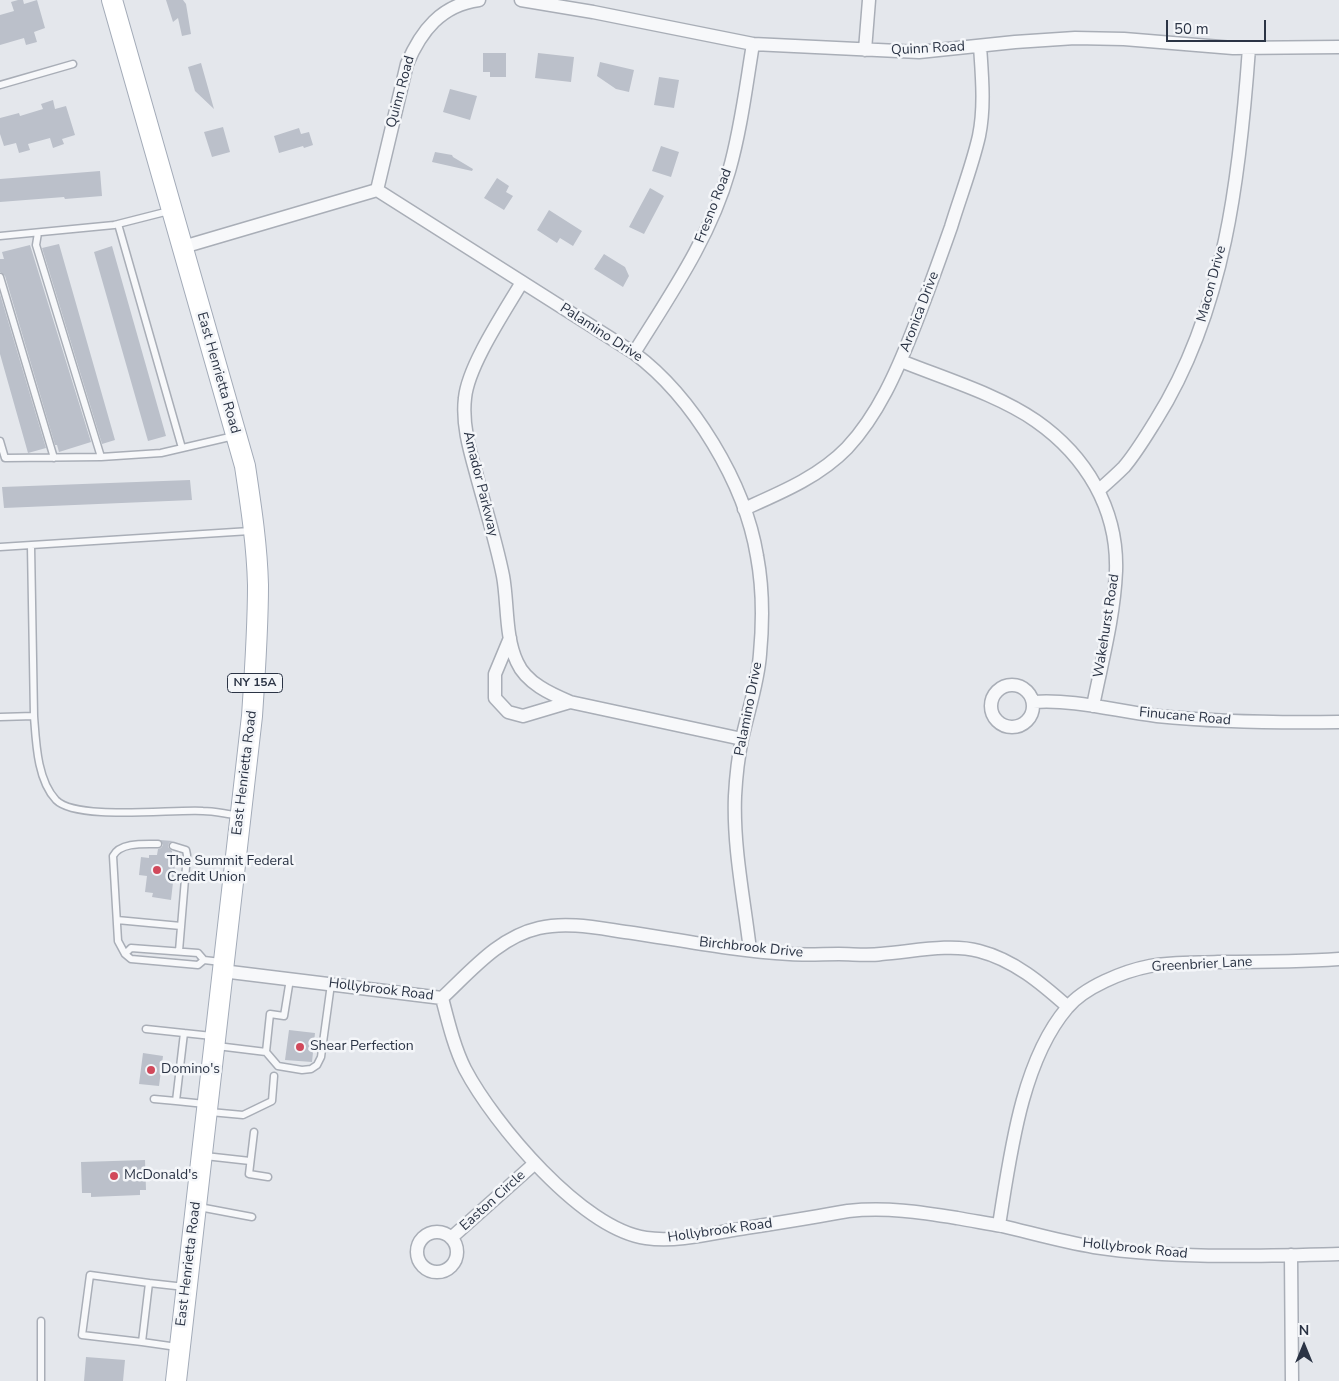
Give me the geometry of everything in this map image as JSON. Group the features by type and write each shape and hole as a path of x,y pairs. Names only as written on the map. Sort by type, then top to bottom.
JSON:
{"main road":[{"name":"East Henrietta Road","path":"112,0 244,466 254,531 258,584 257,650 252,716 240,816 217,964 214,1041 178,1348 176,1381"}],"street":[{"name":"Quinn Road","path":"377,190 407,64 415,46 426,29 439,17 455,6 479,0"},
{"name":"Quinn Road","path":"520,0 593,12 753,44 919,52 1075,38 1124,39 1249,48 1339,47"},
{"path":"865,50 869,0"},
{"name":"Fresno Road","path":"634,353 696,252 717,205 739,134 753,44"},
{"name":"Aronica Drive","path":"744,509 797,484 819,471 847,448 871,417 901,361 933,279 977,144 982,112 983,77 980,46"},
{"name":"Macon Drive","path":"1099,490 1124,466 1168,401 1182,374 1204,319 1214,287 1235,184 1244,116 1249,48"},
{"path":"183,246 377,190"},
{"name":"Palamino Drive","path":"377,190 646,362 684,402 712,442 728,471 744,509 757,555 761,590 762,621 757,677 742,739 737,770 735,815 750,950"},
{"name":"Amador Parkway","path":"522,282 480,356 470,377 465,397 468,444 503,576 510,638 517,662 532,682 555,696 570,702 742,739"},
{"name":"Wakehurst Road","path":"901,361 1008,405 1036,421 1057,438 1072,454 1099,490 1113,531 1116,570 1109,630 1093,706"},
{"name":"Amador Parkway","path":"510,638 495,674 495,698 508,712 523,716 570,702"},
{"name":"Finucane Road","path":"1033,702 1069,702 1140,714 1203,721 1339,722"},
{"name":"Birchbrook Drive","path":"442,998 490,953 508,940 526,932 556,925 590,927 791,954 878,955 928,949 962,948 977,950 1004,960 1022,970 1044,985 1068,1007"},
{"name":"Greenbrier Lane","path":"999,1225 1013,1142 1034,1068 1050,1032 1068,1007 1091,988 1118,976 1149,966 1185,963 1339,959"},
{"name":"Hollybrook Road","path":"217,964 290,979 442,998 455,1044 464,1067 486,1104 534,1164 572,1198 604,1223 625,1233 645,1238 662,1239 703,1235 869,1209 914,1211 999,1225 1093,1247 1134,1252 1174,1255 1339,1254"},
{"name":"Easton Circle","path":"451,1238 534,1164"},
{"path":"1291,1255 1292,1381"}],"lane":[{"path":"0,85 73,64"},
{"path":"0,236 118,224 173,210"},
{"path":"118,224 182,448"},
{"path":"38,233 36,245 101,457"},
{"path":"0,277 54,458"},
{"path":"0,441 5,458 101,457 161,453 236,435"},
{"path":"0,547 254,531"},
{"path":"31,546 34,716 37,754 46,781 56,800 66,807 90,812 203,811 240,816"},
{"path":"0,717 34,716"},
{"path":"158,844 141,843 116,852 113,856 118,941 125,954 131,960 198,965 217,964"},
{"path":"173,846 186,850 187,855 179,951"},
{"path":"117,920 181,926"},
{"path":"125,954 131,948 198,953 217,964"},
{"path":"266,1052 270,1014 284,1016 290,979"},
{"path":"146,1029 184,1033 266,1052 278,1066 302,1070 311,1069 317,1065 321,1057 331,984"},
{"path":"176,1101 184,1033"},
{"path":"154,1099 176,1101 243,1115 272,1101 274,1076"},
{"path":"254,1132 249,1174 268,1176"},
{"path":"201,1155 250,1161"},
{"path":"196,1206 252,1217"},
{"path":"178,1348 82,1335 83,1326 90,1275 186,1287"},
{"path":"142,1342 149,1282"},
{"path":"41,1321 41,1381"}],"building":[{"path":"23,0 24,4 37,0 45,28 34,32 37,42 26,45 24,38 0,45 0,15 14,11 11,2"},
{"path":"166,0 183,0 186,4 191,34 182,36 178,18 173,22"},
{"path":"483,53 506,53 506,77 490,77 490,72 483,72"},
{"path":"538,53 574,57 571,82 535,78"},
{"path":"600,62 634,70 629,92 616,89 597,76"},
{"path":"201,63 214,109 195,91 188,67"},
{"path":"659,77 679,80 674,108 654,105"},
{"path":"450,89 477,96 470,120 443,112"},
{"path":"53,100 55,109 66,106 75,135 62,139 64,144 53,148 50,138 28,144 30,150 19,153 16,143 4,146 0,134 0,118 19,113 20,116 43,109 41,104"},
{"path":"223,127 230,152 212,157 204,132"},
{"path":"299,128 301,134 309,132 313,145 279,153 274,136"},
{"path":"661,146 679,152 671,177 652,171"},
{"path":"435,152 452,155 473,169 472,171 432,162"},
{"path":"100,171 102,196 0,202 0,179"},
{"path":"497,178 509,186 506,192 513,196 504,210 484,198"},
{"path":"650,188 664,196 644,234 629,227"},
{"path":"549,210 582,231 573,246 560,238 557,243 537,230"},
{"path":"59,244 115,440 102,444 42,248"},
{"path":"30,245 91,442 59,452 57,445 55,445 5,276 0,272 0,259 4,259 2,252"},
{"path":"112,246 166,436 148,441 94,252"},
{"path":"604,254 625,267 629,276 623,287 594,269"},
{"path":"0,294 46,448 28,453 0,354"},
{"path":"190,480 192,500 4,508 2,487"},
{"name":"The Summit Federal Credit Union","path":"160,840 173,841 169,843 168,847 172,851 172,865 175,865 171,900 152,897 153,893 145,892 147,876 139,875 141,857 149,858 149,855 157,855 158,849 163,845"},
{"name":"Shear Perfection","path":"289,1030 315,1033 312,1062 285,1060"},
{"name":"Domino's","path":"143,1053 163,1056 159,1086 139,1084"},
{"name":"McDonald's","path":"145,1160 146,1190 140,1190 140,1195 91,1197 91,1193 82,1193 81,1162"},
{"path":"86,1357 125,1360 123,1381 84,1381"}],"place":[{"name":"The Summit Federal Credit Union","path":"157,870"},
{"name":"Shear Perfection","path":"300,1047"},
{"name":"Domino's","path":"151,1070"},
{"name":"McDonald's","path":"114,1176"}]}
